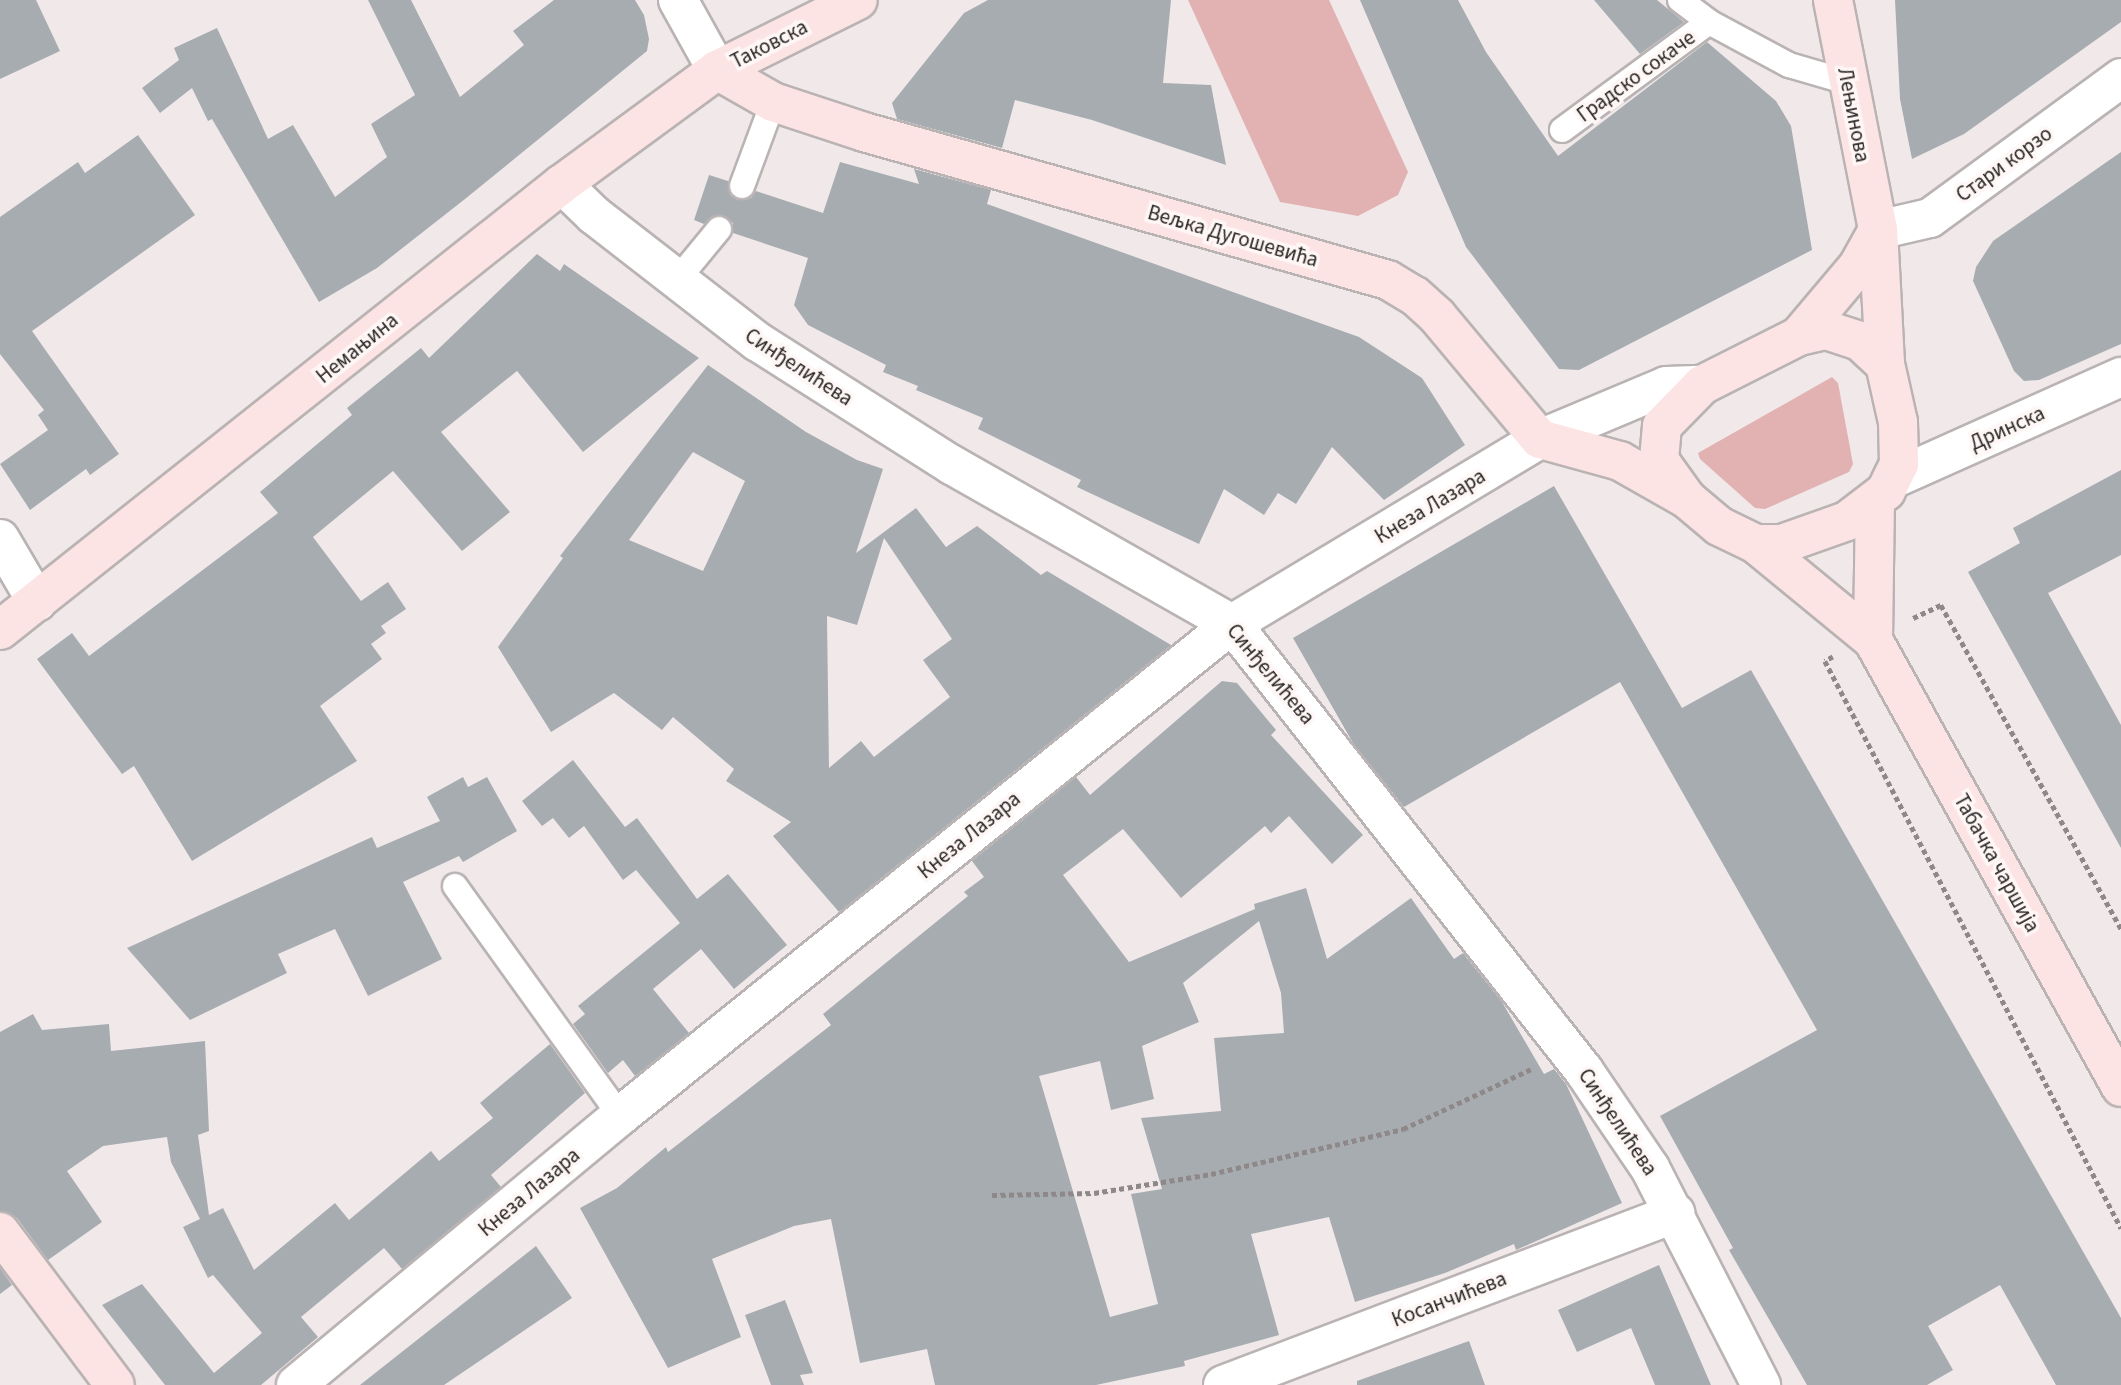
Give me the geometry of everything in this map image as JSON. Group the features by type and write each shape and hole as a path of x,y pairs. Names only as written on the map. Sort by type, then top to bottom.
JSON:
{"street":[{"path":"678,0 717,70"},
{"name":"Таковска","path":"717,70 859,0"},
{"name":"Лењинова","path":"1833,0 1878,230 1885,364"},
{"name":"Вељка Дугошевића","path":"717,70 773,102 864,132 1388,281 1437,316 1540,439"},
{"name":"Немањина","path":"0,630 562,184 717,70"},
{"name":"Стари корзо","path":"1878,230 1930,218 2121,78"},
{"name":"Синђелићева","path":"562,184 677,280 758,342 952,465 1232,624 1569,1051 1650,1168 1761,1385"},
{"path":"1799,337 1858,266 1878,230"},
{"path":"1688,499 1659,460 1658,440 1662,426 1702,385 1799,337 1826,330 1846,334 1885,364 1893,385 1902,449 1884,491 1872,640"},
{"name":"Дринска","path":"1884,491 2121,377"},
{"name":"Кнеза Лазара","path":"296,1385 620,1116 1232,624 1540,439 1666,386 1702,385"},
{"path":"1540,439 1620,461 1688,499 1719,526 1756,544 1795,540 1847,521 1884,491"},
{"path":"0,539 37,601"},
{"name":"Табачка чаршија","path":"1756,544 1872,640 2121,1087"},
{"name":"Косанчићева","path":"1223,1385 1675,1213"},
{"path":"0,1232 115,1385"}],"lane":[{"name":"Градско сокаче","path":"1680,0 1709,22 1788,65 1847,82"},
{"name":"Градско сокаче","path":"1562,130 1709,22"},
{"path":"742,186 773,102"},
{"path":"677,280 719,229"},
{"path":"455,886 620,1116"}],"path":[{"path":"1941,605 2121,929"},
{"path":"1872,640 1825,661 2121,1228"},
{"path":"992,1195 1094,1193 1211,1174 1403,1129 1569,1051"}],"shaded area":[{"path":"1188,0 1329,0 1408,172 1398,195 1358,216 1280,202"},
{"path":"1832,377 1838,383 1853,464 1849,472 1765,509 1755,508 1700,459 1698,453"}],"building":[{"path":"0,0 36,0 60,51 0,79"},
{"path":"368,0 411,0 460,97 524,45 513,31 554,0 635,0 644,15 649,39 647,51 465,199 377,268 319,302 212,119 208,121 192,88 160,113 142,88 179,60 174,48 217,28 268,139 293,125 335,197 387,157 371,124 415,95"},
{"path":"988,0 1171,0 1163,83 1211,85 1226,165 1092,120 1015,100 1002,148 897,119 892,103 964,13"},
{"path":"1360,0 1458,0 1486,52 1558,156 1707,42 1776,101 1791,126 1812,250 1579,370 1559,369 1466,247"},
{"path":"1594,0 1657,0 1684,22 1640,54"},
{"path":"1895,0 2121,0 2121,22 1964,134 1912,159 1900,99"},
{"path":"138,135 195,215 32,331 119,454 90,475 86,469 30,510 0,464 48,430 38,415 44,410 0,354 0,217 78,162 85,173"},
{"path":"2121,152 2121,344 2039,380 2024,381 2014,371 1973,281 1976,267 1993,241"},
{"path":"840,162 919,184 914,169 991,190 987,204 1359,337 1422,378 1465,445 1384,500 1332,447 1296,504 1278,493 1264,515 1224,489 1199,544 1077,487 1081,480 978,429 983,418 916,390 918,386 883,372 886,365 808,325 794,305 808,258 733,233 733,223 722,215 704,224 694,220 709,175 728,181 730,195 738,200 751,198 756,191 823,213"},
{"path":"537,254 560,271 564,264 699,358 583,452 517,371 441,432 510,512 462,551 393,471 313,537 361,601 388,582 406,609 381,626 386,633 371,644 382,659 320,706 357,761 192,861 134,766 122,774 37,659 72,633 89,656 278,513 260,492 352,415 347,408 421,348 429,358"},
{"path":"708,365 806,432 857,460 883,469 856,553 916,508 946,547 977,526 1041,575 1047,571 1171,645 839,912 773,836 791,822 726,781 734,769 673,717 662,730 614,693 551,732 498,647 563,558 560,556","holes":["693,452 745,481 703,571 629,540","884,538 952,639 923,660 950,697 874,757 861,741 829,768 827,616 857,625"]},
{"path":"2121,470 2121,555 2048,593 2121,725 2121,848 1968,572 2020,543 2013,528"},
{"path":"1554,486 1682,708 1751,670 2121,1318 2121,1385 2056,1385 2000,1285 1928,1326 1953,1370 1927,1385 1807,1385 1729,1250 1733,1248 1660,1116 1817,1030 1620,682 1404,807 1353,743 1293,638"},
{"path":"1222,681 1237,683 1276,730 1271,735 1363,835 1332,864 1289,816 1271,833 1265,826 1181,898 1123,829 1063,875 1129,962 1255,909 1254,904 1306,888 1327,959 1411,898 1454,959 1463,953 1502,1002 1544,1074 1554,1069 1566,1084 1622,1203 1516,1250 1514,1244 1445,1273 1355,1302 1329,1217 1251,1234 1279,1335 1184,1361 1185,1366 1096,1385 935,1385 927,1349 860,1363 831,1219 794,1226 712,1259 741,1337 668,1368 580,1208 617,1188 666,1147 668,1152 831,1025 823,1014 968,896 964,892 984,877 972,861 1076,777 1090,795","holes":["1259,921 1281,993 1284,1033 1214,1038 1221,1111 1141,1118 1162,1189 1131,1194 1158,1304 1110,1317 1039,1076 1100,1061 1111,1110 1154,1099 1142,1046 1199,1022 1183,983"]},
{"path":"573,760 625,827 637,818 697,899 728,874 787,945 734,989 701,949 653,989 689,1033 635,1076 623,1060 608,1073 573,1024 585,1014 578,1006 680,923 636,870 623,880 584,826 569,838 553,818 542,826 522,801"},
{"path":"463,777 468,787 487,777 517,831 463,862 459,856 403,882 442,959 368,996 335,929 278,954 287,973 190,1020 127,948 372,837 377,848 440,821 427,797"},
{"path":"33,1014 42,1030 109,1024 111,1051 205,1041 209,1131 198,1135 209,1215 223,1208 254,1270 335,1203 349,1220 431,1151 439,1161 493,1118 480,1103 550,1044 585,1093 491,1175 501,1187 402,1269 384,1248 301,1317 318,1337 261,1385 165,1385 102,1305 142,1284 214,1373 262,1333 213,1275 208,1278 183,1227 200,1219 171,1162 167,1137 103,1146 67,1171 102,1222 48,1260 17,1218 0,1211 0,1032"},
{"path":"536,1246 572,1298 444,1385 360,1385"},
{"path":"1659,1265 1711,1385 1655,1385 1631,1328 1577,1352 1558,1310"},
{"path":"0,1268 12,1285 0,1294"},
{"path":"785,1300 813,1373 800,1375 804,1385 771,1385 745,1315"},
{"path":"1469,1341 1485,1385 1357,1385 1357,1381"}]}
